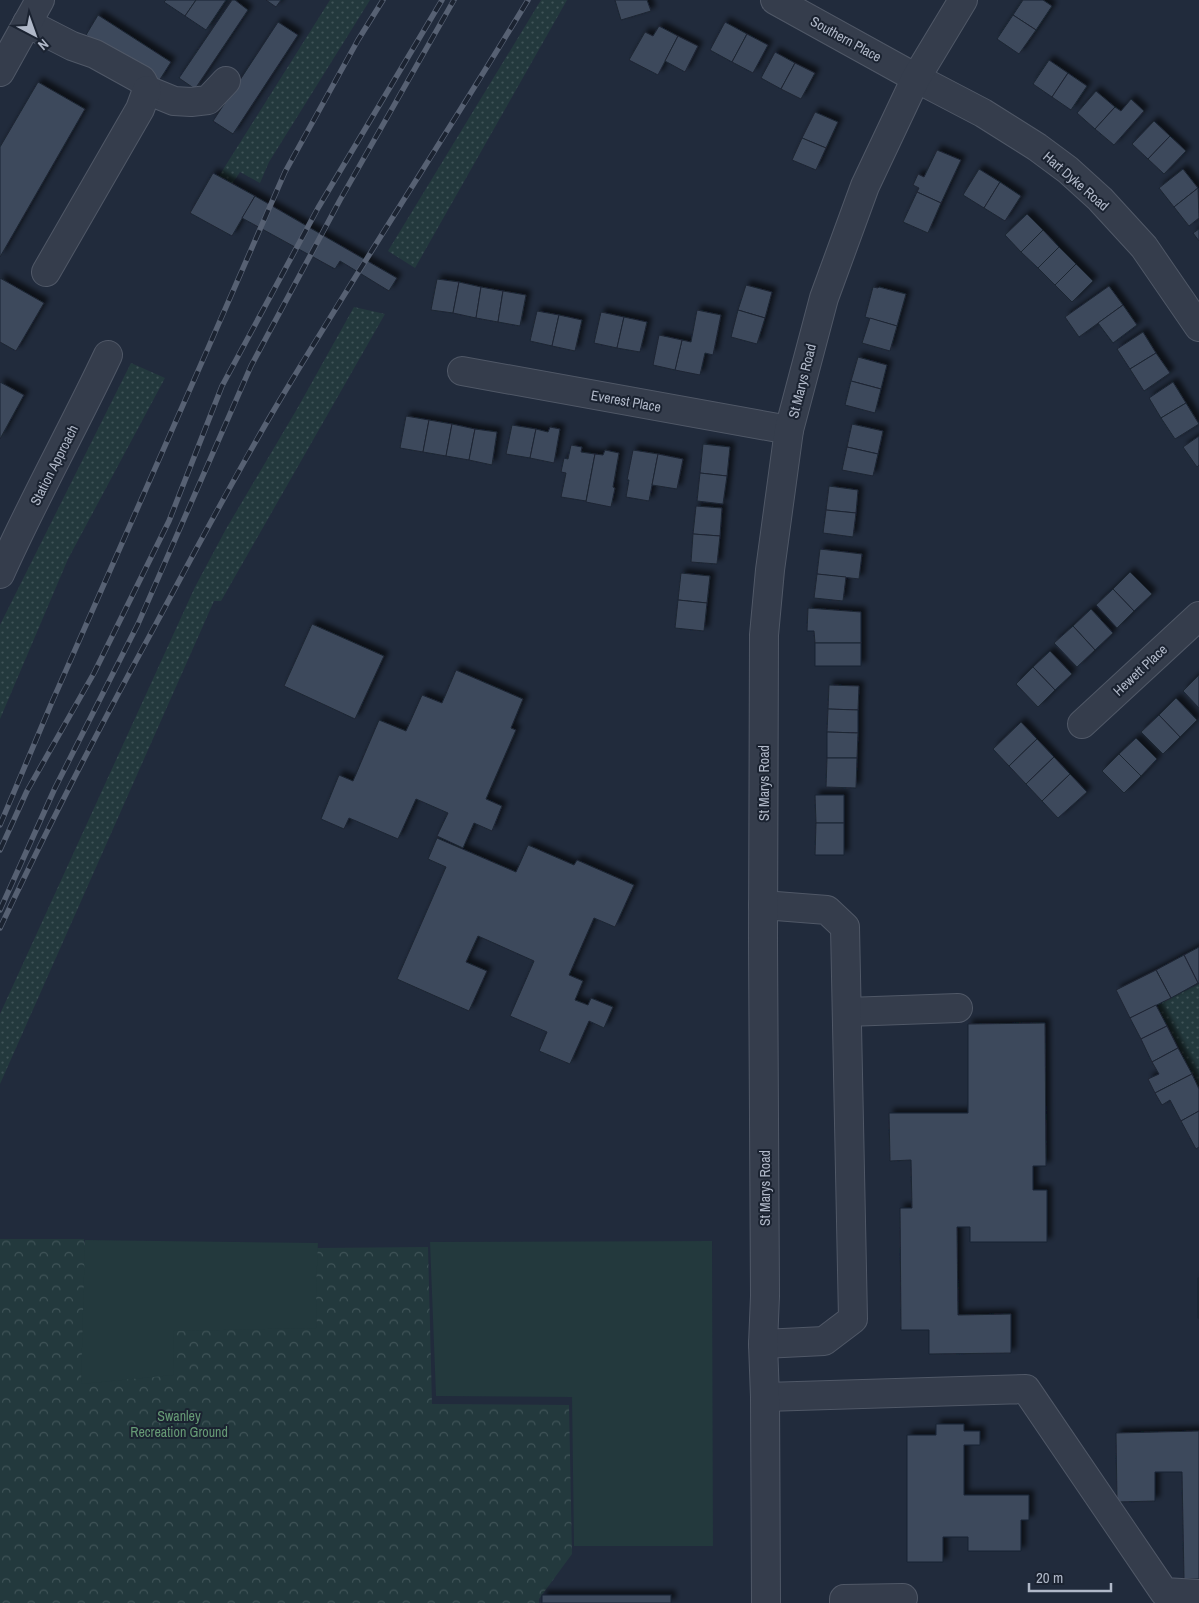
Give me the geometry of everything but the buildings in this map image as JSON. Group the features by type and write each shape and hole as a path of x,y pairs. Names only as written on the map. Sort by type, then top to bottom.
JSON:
{"street":[{"path":"0,72 40,0"},
{"name":"Southern Place","path":"775,0 916,78"},
{"name":"St Marys Road","path":"766,1603 763,1344 765,1296 764,636 770,570 789,430 824,298 850,226 880,154 916,78 963,0"},
{"path":"27,23 72,46 95,54 142,80 147,90 174,100 191,102 208,100 226,81"},
{"name":"Hart Dyke Road","path":"916,78 983,113 1037,147 1068,170 1100,199 1144,247 1199,328"},
{"path":"46,272 140,109 147,90"},
{"name":"Station Approach","path":"0,574 9,529 85,405 108,355"},
{"name":"Everest Place","path":"462,371 789,430"},
{"name":"Hewett Place","path":"1082,724 1199,616"},
{"path":"763,1344 824,1341 853,1319 845,927 827,910 764,905"},
{"path":"847,1012 958,1008"},
{"path":"765,1397 1026,1389 1164,1592 1199,1594"},
{"path":"844,1603 844,1599 903,1598"}],"green space":[{"path":"330,0 370,0 269,162 260,183 240,172 232,184 219,176"},
{"path":"541,0 567,0 415,268 388,251"},
{"path":"354,307 385,314 221,601 214,601 0,1084 0,1014 195,587 226,529 297,409"},
{"path":"131,363 165,378 68,559 0,719 0,625"},
{"path":"1199,984 1199,1086 1157,1005"},
{"name":"Swanley Recreation Ground","path":"0,1239 84,1239 85,1245 318,1248 428,1247 432,1404 569,1405 572,1554 539,1599 539,1603 0,1603"},
{"path":"85,1240 318,1243 317,1328 174,1331 173,1375 81,1384"},
{"path":"712,1241 713,1546 574,1546 572,1397 436,1396 430,1242"}],"railway":[{"path":"0,825 52,702 285,172 358,40 383,0"},
{"path":"0,850 27,791 94,673 169,521 222,386 318,208 442,0"},
{"path":"0,910 55,788 138,624 251,366 340,200 454,0"},
{"path":"0,928 96,736 256,441 334,311 528,0"}]}
